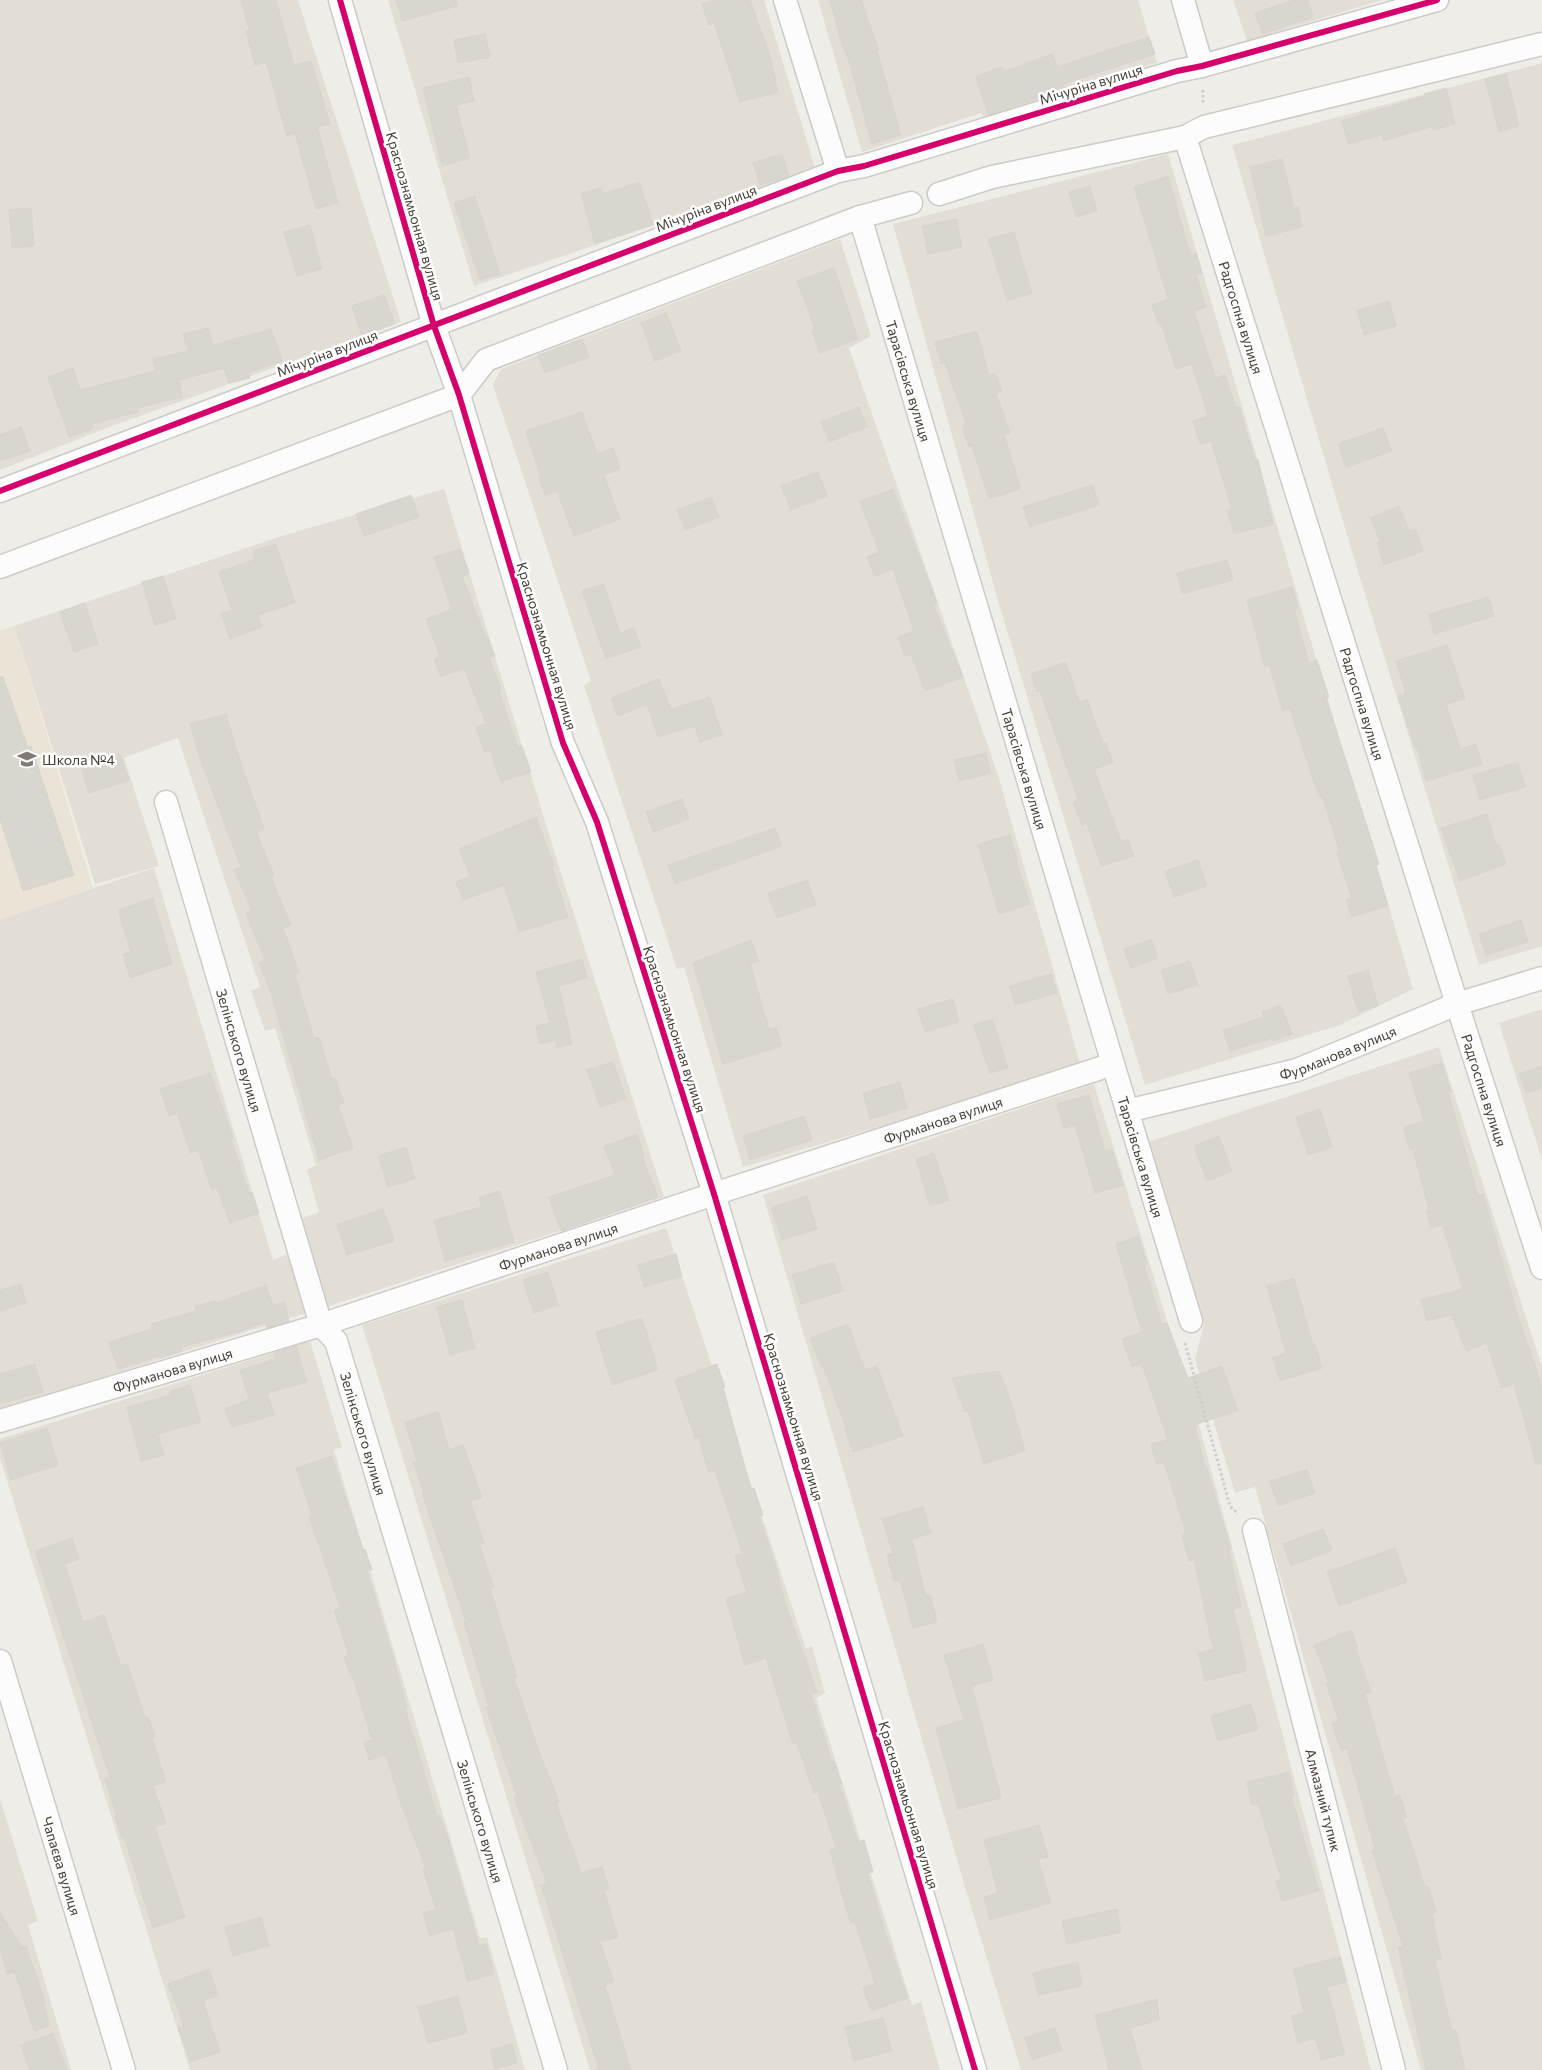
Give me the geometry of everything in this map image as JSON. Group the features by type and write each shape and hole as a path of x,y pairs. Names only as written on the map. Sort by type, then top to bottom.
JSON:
{"street":[{"name":"Краснознамьонная вулиця","path":"340,0 434,326 459,396 563,743 597,822 714,1194 975,2070"},
{"path":"785,0 838,171"},
{"path":"1183,0 1202,66"},
{"name":"Мічуріна вулиця","path":"0,491 838,171 864,166 1177,71 1202,66 1437,0"},
{"path":"939,194 992,177 1195,132 1542,44"},
{"name":"Радгоспна вулиця","path":"1195,132 1457,1004 1542,1268"},
{"path":"0,567 459,396 486,360 860,217 912,203"},
{"name":"Тарасівська вулиця","path":"860,217 1127,1111 1192,1321"},
{"name":"Зелінського вулиця","path":"166,802 321,1325 336,1342 556,2070"},
{"name":"Фурманова вулиця","path":"1127,1111 1297,1070 1457,1004 1542,978"},
{"name":"Фурманова вулиця","path":"0,1421 321,1325 1113,1064"},
{"name":"Алмазний тупик","path":"1254,1530 1394,2070"},
{"name":"Чапаєва вулиця","path":"0,1661 124,2070"}],"path":[{"path":"1195,132 1202,66"},
{"path":"1192,1321 1185,1345 1230,1506 1254,1530"}],"shaded area":[{"path":"0,0 298,0 401,322 104,429 0,470"},
{"path":"388,0 764,0 816,171 474,286"},
{"path":"818,0 1138,0 1157,63 1073,87 1074,92 984,119 981,113 862,152"},
{"path":"1233,0 1382,0 1247,41"},
{"path":"1542,63 1542,946 1479,965 1350,545 1232,145"},
{"path":"1168,154 1413,989 1340,1025 1145,1085 999,604 893,224"},
{"path":"840,239 871,336 849,348 998,775 1081,1067 743,1167 684,967 677,969 584,686 591,681 493,385 501,369"},
{"path":"444,489 559,867 664,1197 326,1307 299,1219 319,1212 307,1170 316,1165 275,1028 265,1031 251,991 260,987 178,738 124,758 159,866 95,884 14,626 288,534"},
{"name":"Школа №4","path":"14,626 93,888 0,919 0,631"},
{"path":"154,868 273,1260 288,1254 306,1313 0,1410 0,919"},
{"path":"1542,1009 1542,1160 1499,1023"},
{"path":"1439,1047 1542,1367 1542,2070 1421,2070 1255,1487 1235,1493 1195,1359 1204,1324 1148,1142"},
{"path":"1094,1084 1195,1411 1371,2070 1021,2070 965,1887 763,1195"},
{"path":"666,1228 806,1649 812,1646 825,1693 816,1698 912,2005 921,2002 940,2070 590,2070 362,1325"},
{"path":"310,1341 342,1447 334,1450 480,1938 487,1937 525,2070 190,2070 0,1458 0,1439"},
{"path":"0,1799 38,1921 28,1925 71,2070 0,2070"}],"building":[{"path":"241,0 276,0 294,65 311,61 330,124 317,127 338,203 316,209 295,133 287,136 266,62 255,65 246,31 249,30"},
{"path":"396,0 456,0 457,6 402,21"},
{"path":"713,0 750,0 770,56 778,92 740,102 714,23 709,25 702,4"},
{"path":"830,0 861,0 879,50 877,51 901,135 872,144"},
{"path":"1294,0 1308,0 1313,17 1263,34 1255,13"},
{"path":"485,34 490,57 458,63 454,40"},
{"path":"1149,37 1155,54 1063,84 1065,89 988,115 976,76 1002,67 1003,72 1052,54 1057,67"},
{"path":"1506,74 1519,126 1499,132 1485,79"},
{"path":"469,77 474,101 456,105 470,158 442,166 423,88"},
{"path":"1446,88 1455,124 1433,130 1433,126 1384,141 1382,135 1348,144 1342,121"},
{"path":"782,154 789,176 760,185 753,163"},
{"path":"1282,159 1294,208 1298,207 1302,227 1266,236 1250,167"},
{"path":"1168,176 1190,255 1196,253 1202,273 1196,275 1206,307 1194,311 1216,378 1225,375 1236,408 1239,407 1255,460 1258,459 1273,524 1234,534 1227,510 1232,509 1211,441 1200,444 1193,421 1208,416 1192,364 1176,369 1161,323 1158,324 1152,305 1168,299 1134,187"},
{"path":"639,182 653,224 595,244 581,193 601,188 603,194"},
{"path":"1090,186 1097,211 1076,217 1069,192"},
{"path":"475,196 500,274 480,280 454,203"},
{"path":"31,208 34,246 12,248 9,210"},
{"path":"956,219 962,247 928,254 922,226"},
{"path":"310,225 322,269 297,276 284,232"},
{"path":"1014,232 1032,293 1007,301 988,239"},
{"path":"834,268 858,339 820,353 812,330 815,329 797,281"},
{"path":"384,295 395,324 362,336 352,306"},
{"path":"1389,301 1396,326 1364,335 1357,310"},
{"path":"666,313 681,351 655,361 641,323"},
{"path":"208,328 213,345 271,329 282,361 248,373 250,378 229,383 224,368 179,380 182,397 137,408 138,412 92,424 94,428 69,437 48,377 73,368 80,390 156,371 153,359 188,351 183,334"},
{"path":"977,331 989,375 995,373 1002,391 996,393 1010,433 1004,435 1021,489 989,499 972,446 969,447 962,426 966,424 945,363 941,364 935,342"},
{"path":"582,339 589,357 545,373 538,355"},
{"path":"859,407 867,427 829,442 821,422"},
{"path":"582,412 597,454 613,448 620,469 604,475 620,519 574,536 557,491 545,495 526,431"},
{"path":"21,427 30,451 0,461 0,435"},
{"path":"1383,428 1392,451 1346,467 1338,444"},
{"path":"818,472 827,496 791,510 781,486"},
{"path":"1092,485 1099,505 1030,527 1023,507"},
{"path":"893,489 933,591 937,603 933,604 963,677 925,691 911,654 905,656 898,637 914,631 893,569 875,576 867,557 879,552 860,501"},
{"path":"411,495 419,517 364,536 356,514"},
{"path":"712,497 719,517 685,530 677,510"},
{"path":"1399,506 1409,531 1416,529 1423,551 1384,565 1377,543 1380,541 1371,518"},
{"path":"276,544 295,603 258,615 262,627 230,639 221,614 232,610 219,572 256,559 253,551"},
{"path":"460,549 469,573 462,576 495,656 489,658 501,689 499,690 518,748 522,746 531,772 501,782 490,750 484,752 476,727 486,724 464,668 441,677 434,659 440,656 426,619 452,609 434,557"},
{"path":"1227,560 1233,580 1182,594 1177,573"},
{"path":"163,576 176,619 155,625 142,582"},
{"path":"604,584 620,633 634,628 641,647 606,659 582,591"},
{"path":"1292,587 1298,608 1294,609 1309,663 1317,660 1329,697 1326,698 1379,864 1376,865 1388,906 1352,917 1346,900 1352,898 1337,853 1340,852 1322,796 1319,797 1290,709 1283,711 1269,665 1265,667 1247,600"},
{"path":"1489,597 1494,616 1434,634 1429,614"},
{"path":"85,603 98,644 74,652 60,612"},
{"path":"1447,645 1465,699 1446,704 1460,749 1476,744 1482,764 1426,781 1417,747 1415,748 1398,696 1406,693 1396,661"},
{"path":"1066,662 1079,702 1087,699 1103,744 1106,743 1113,763 1094,769 1121,841 1128,839 1134,856 1101,866 1087,823 1082,825 1073,802 1078,800 1040,691 1037,692 1031,674"},
{"path":"0,677 3,677 28,748 31,746 74,875 23,891 0,819"},
{"path":"659,679 671,709 710,697 722,735 700,742 695,726 658,737 647,704 618,716 611,698"},
{"path":"226,714 241,764 264,828 256,831 274,875 271,877 291,925 283,928 299,972 295,974 314,1038 319,1037 332,1079 335,1078 344,1103 338,1105 353,1148 319,1160 270,990 259,963 265,961 246,913 252,911 234,870 241,867 200,758 190,724"},
{"path":"986,753 991,773 959,781 954,760"},
{"path":"120,754 129,780 89,793 81,767"},
{"path":"1518,762 1525,787 1480,800 1473,775"},
{"path":"682,799 689,819 653,832 646,812"},
{"path":"1487,814 1496,845 1499,844 1506,864 1460,881 1441,828"},
{"path":"536,817 554,866 552,867 568,917 519,932 504,885 463,900 456,882 470,876 459,849"},
{"path":"775,828 782,846 675,884 668,865"},
{"path":"1010,835 1016,862 1030,904 999,914 978,844"},
{"path":"1198,860 1207,886 1174,897 1165,871"},
{"path":"807,880 816,905 777,918 768,893"},
{"path":"153,898 172,964 130,978 123,954 131,952 118,910"},
{"path":"1521,920 1528,942 1486,955 1479,934"},
{"path":"1151,939 1158,958 1131,968 1124,949"},
{"path":"751,940 759,961 750,964 769,1029 776,1027 782,1046 723,1064 693,963"},
{"path":"582,959 587,978 559,986 572,1044 557,1048 555,1040 540,1044 536,1026 550,1023 536,972"},
{"path":"1190,961 1198,985 1168,994 1161,970"},
{"path":"1368,970 1378,1006 1358,1012 1348,976"},
{"path":"1051,974 1057,993 1015,1005 1009,986"},
{"path":"953,999 959,1022 925,1032 918,1009"},
{"path":"1281,1005 1292,1034 1273,1041 1272,1038 1230,1051 1223,1030 1264,1017 1262,1012"},
{"path":"992,1019 1008,1068 990,1073 974,1025"},
{"path":"613,1062 626,1099 600,1107 587,1070"},
{"path":"1442,1063 1451,1092 1448,1092 1478,1195 1483,1194 1517,1313 1542,1386 1542,1464 1536,1464 1514,1384 1501,1388 1487,1343 1466,1351 1452,1315 1427,1321 1421,1300 1463,1289 1442,1225 1431,1228 1426,1210 1429,1209 1413,1150 1410,1150 1403,1127 1424,1121 1409,1073"},
{"path":"1542,1066 1542,1088 1526,1093 1519,1074"},
{"path":"210,1073 233,1138 231,1139 249,1193 252,1192 259,1213 230,1223 217,1188 212,1190 198,1150 191,1153 177,1113 169,1116 160,1089"},
{"path":"900,1082 907,1108 870,1119 863,1093"},
{"path":"1089,1095 1105,1152 1112,1149 1123,1185 1095,1193 1075,1125 1064,1128 1057,1104"},
{"path":"1320,1109 1332,1147 1308,1155 1296,1117"},
{"path":"804,1116 812,1140 750,1160 743,1136"},
{"path":"637,1134 644,1155 642,1156 658,1197 561,1231 549,1197 615,1175 604,1146"},
{"path":"1219,1136 1232,1171 1207,1181 1194,1146"},
{"path":"406,1147 415,1179 388,1187 378,1156"},
{"path":"934,1153 949,1200 930,1206 916,1159"},
{"path":"500,1191 514,1242 445,1261 434,1220 482,1207 479,1197"},
{"path":"807,1196 817,1229 782,1240 771,1207"},
{"path":"383,1209 394,1241 347,1255 337,1224"},
{"path":"1138,1236 1147,1264 1144,1265 1162,1324 1167,1323 1188,1378 1222,1366 1238,1410 1195,1425 1205,1469 1207,1469 1231,1549 1229,1550 1241,1607 1233,1609 1246,1663 1246,1671 1205,1681 1198,1653 1213,1649 1194,1559 1189,1561 1182,1534 1186,1533 1164,1462 1156,1464 1151,1444 1168,1440 1142,1364 1132,1367 1122,1339 1142,1332 1116,1244"},
{"path":"676,1254 682,1276 644,1287 638,1265"},
{"path":"834,1262 843,1291 801,1304 792,1275"},
{"path":"548,1272 558,1305 534,1313 523,1280"},
{"path":"1294,1278 1313,1345 1315,1344 1322,1368 1280,1381 1273,1358 1286,1353 1267,1286"},
{"path":"21,1284 26,1303 0,1311 0,1290"},
{"path":"266,1285 273,1305 284,1302 289,1321 267,1328 265,1322 239,1332 181,1347 182,1351 118,1369 109,1342 152,1329 151,1324 196,1311 195,1306 216,1301 216,1303"},
{"path":"462,1300 475,1348 450,1355 437,1307"},
{"path":"642,1318 658,1370 612,1385 596,1332"},
{"path":"848,1324 865,1370 877,1366 903,1436 853,1452 823,1366 821,1366 810,1338"},
{"path":"296,1346 307,1382 267,1393 274,1415 232,1427 225,1409 249,1399 240,1370 276,1359 274,1353"},
{"path":"35,1364 43,1392 0,1404 0,1374"},
{"path":"717,1364 725,1387 723,1387 751,1489 754,1488 763,1515 759,1516 775,1564 785,1603 817,1692 811,1694 832,1762 834,1761 842,1784 839,1784 858,1842 864,1840 873,1872 868,1873 885,1932 908,1998 871,2011 863,1988 875,1984 855,1922 851,1923 844,1902 830,1850 836,1848 818,1792 814,1793 797,1743 793,1744 766,1658 745,1665 726,1598 747,1592 735,1556 742,1553 715,1470 708,1472 699,1437 695,1438 675,1380"},
{"path":"999,1371 1012,1405 1025,1451 984,1464 968,1411 965,1412 952,1378"},
{"path":"190,1385 201,1422 158,1434 164,1455 141,1461 127,1407 171,1395 170,1391"},
{"path":"438,1412 449,1450 463,1445 482,1497 470,1501 484,1543 479,1544 494,1587 490,1588 517,1677 514,1678 559,1802 556,1803 581,1873 602,1867 609,1889 604,1890 618,1937 600,1942 614,1982 605,1985 631,2070 599,2070 541,1885 547,1883 514,1798 517,1796 486,1708 489,1707 464,1622 466,1621 422,1494 424,1493 413,1462 417,1461 405,1422"},
{"path":"47,1428 58,1465 11,1480 0,1443"},
{"path":"332,1456 363,1550 365,1549 372,1570 367,1571 395,1663 407,1707 405,1708 437,1816 439,1815 448,1838 479,1946 486,1944 494,1974 468,1981 453,1929 429,1936 423,1913 436,1909 423,1869 426,1868 402,1807 386,1755 369,1760 364,1742 372,1740 353,1677 351,1677 344,1657 349,1655 334,1610 340,1608 309,1516 312,1515 296,1468"},
{"path":"1307,1469 1315,1493 1278,1506 1270,1481"},
{"path":"923,1507 931,1533 912,1539 926,1596 930,1595 937,1622 913,1628 900,1580 894,1581 887,1555 893,1554 882,1519"},
{"path":"1323,1529 1332,1550 1291,1566 1283,1544"},
{"path":"72,1538 79,1559 65,1564 83,1622 104,1615 121,1666 127,1664 145,1718 148,1717 155,1737 152,1738 166,1782 153,1786 166,1823 155,1827 185,1917 153,1928 124,1837 122,1838 115,1817 117,1817 105,1779 110,1777 35,1551"},
{"path":"1395,1548 1407,1582 1339,1606 1327,1572"},
{"path":"1351,1630 1371,1692 1365,1694 1395,1797 1400,1795 1407,1818 1403,1819 1425,1887 1428,1886 1436,1912 1432,1913 1441,1959 1435,1961 1452,2031 1456,2030 1465,2070 1426,2070 1398,1947 1403,1946 1372,1850 1375,1849 1347,1748 1341,1750 1332,1723 1339,1721 1326,1683 1329,1682 1314,1645"},
{"path":"983,1644 993,1680 972,1686 1001,1798 958,1809 936,1728 964,1720 944,1655"},
{"path":"1251,1704 1258,1729 1218,1741 1211,1716"},
{"path":"1289,1772 1294,1795 1291,1796 1319,1891 1282,1901 1276,1881 1281,1879 1258,1803 1252,1805 1247,1782"},
{"path":"1039,1825 1048,1857 1038,1859 1051,1903 990,1920 984,1897 998,1893 984,1840"},
{"path":"1117,1909 1121,1932 1067,1944 1062,1921"},
{"path":"0,1912 22,1947 26,1946 46,2005 44,2006 50,2026 34,2031 15,1972 7,1974 0,1950"},
{"path":"261,1917 269,1946 233,1956 225,1927"},
{"path":"1340,1957 1346,1982 1327,1987 1345,2054 1321,2060 1316,2038 1298,2043 1291,2016 1304,2013 1293,1969"},
{"path":"1078,1962 1082,1986 1038,1995 1033,1973"},
{"path":"209,1969 218,1995 203,2001 220,2052 190,2062 178,2027 184,2026 168,1984"},
{"path":"458,1996 467,2033 428,2043 418,2007"},
{"path":"1157,1999 1159,2020 1130,2028 1142,2070 1109,2070 1095,2015"},
{"path":"883,2018 892,2051 854,2061 845,2027"},
{"path":"1055,2028 1062,2050 1032,2060 1025,2038"},
{"path":"53,2033 67,2070 30,2070 21,2045"},
{"path":"512,2044 517,2063 495,2069 490,2050"}],"cycle path":[{"path":"340,0 434,326 459,395 563,743 597,822 714,1194 975,2070"},
{"path":"0,491 838,171 864,166 1177,71 1202,66 1437,0"}],"place":[{"name":"Школа №4","path":"27,759"}]}
